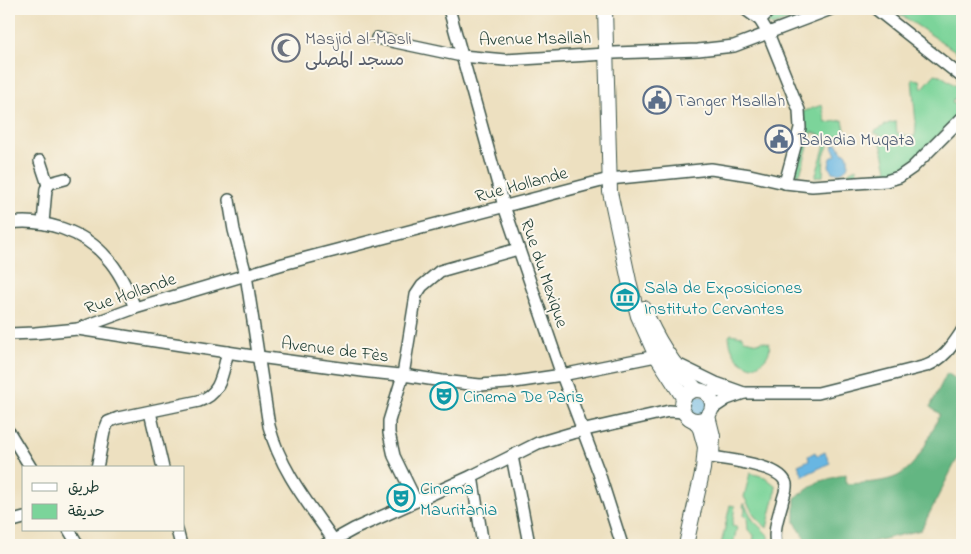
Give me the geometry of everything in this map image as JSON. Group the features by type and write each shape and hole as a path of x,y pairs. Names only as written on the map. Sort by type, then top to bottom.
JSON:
{"main road":[{"path":"605,9 610,54 613,178 640,295 652,325 672,362 699,391 707,394 711,400 713,451 693,545"},
{"path":"610,54 613,9"},
{"path":"613,178 610,192 636,308 643,330 686,409 700,429 705,448 703,469 686,545"},
{"path":"656,356 672,362"},
{"path":"686,409 689,393 699,391"},
{"path":"686,409 701,420 710,412"}],"street":[{"name":"Rue du Mexique","path":"449,9 504,206 562,375 599,472 622,545"},
{"path":"745,9 760,20 768,33 800,115 798,134 785,183"},
{"path":"760,20 771,9"},
{"name":"Avenue Msallah","path":"377,38 462,56 505,60 723,48 744,43 831,9"},
{"path":"876,9 962,76"},
{"name":"Rue Hollande","path":"78,329 135,308 283,264 613,178 711,169 785,183 817,186 877,182 894,178 912,168 962,118"},
{"path":"40,161 48,185 43,223"},
{"path":"48,185 64,179"},
{"path":"229,200 234,230 246,275 269,426 278,454 292,482 332,544 361,526 472,476 538,443 668,411 686,409"},
{"path":"9,223 43,223 78,236 101,251 121,278 135,308"},
{"path":"416,500 394,456 389,433 389,420 403,375 416,295 422,286 440,271 518,249"},
{"name":"Avenue de Fès","path":"9,334 78,329 259,357 480,385 562,375 656,356"},
{"path":"699,391 818,393 919,368 941,359 962,331"},
{"path":"97,466 104,432 108,422 118,418 199,401 212,395 217,388 228,352"},
{"path":"672,362 702,377 744,393"},
{"path":"710,412 730,398 744,393"},
{"path":"150,412 163,466"},
{"path":"9,432 30,466"},
{"path":"713,451 778,473 784,478 786,487 774,534 776,545"},
{"path":"512,456 528,545"},
{"path":"472,476 483,545"},
{"path":"9,522 22,519"},
{"path":"70,532 78,545"},
{"path":"178,532 181,545"}],"green space":[{"path":"777,9 826,9 772,26 766,22"},
{"path":"892,9 962,9 962,56 957,52"},
{"path":"935,74 940,75 962,90 962,99 953,99 952,103 962,105 960,115 902,170 874,176 843,178 856,168 858,177 887,170 879,134 875,134 875,131 887,124 896,122 897,133 911,137 915,136 916,124 912,79 920,80 922,89"},
{"path":"822,105 826,123 843,120 847,139 837,136 832,138 824,155 823,176 815,178 827,138 812,132 801,171 797,176 794,164 802,112"},
{"path":"731,334 742,336 744,340 769,343 768,355 763,361 752,367 743,363 731,347 729,336"},
{"path":"947,373 962,383 962,453 921,530 863,544 814,545 805,539 795,522 795,498 818,482 846,474 846,484 881,481 902,474 922,451 940,414 930,407"},
{"path":"750,473 765,477 776,486 767,528 756,518 744,497"},
{"path":"744,503 753,520 768,535 768,545 753,545 754,535 748,530 747,517 744,516"},
{"path":"730,505 735,506 732,526 737,527 733,545 721,545"}],"water":[{"path":"834,144 838,144 842,152 847,154 848,158 846,169 840,173 832,172 829,166 831,158 836,155 833,148"},
{"path":"694,395 702,395 708,401 708,409 702,415 694,415 688,409 688,401"},
{"path":"815,452 817,456 825,452 830,463 803,476 798,465 809,460 808,456"}],"place":[{"name":"Masjid al-Masli مسجد المصلى","path":"286,48"},
{"name":"Tanger Msallah","path":"657,100"},
{"name":"Baladia Muqata","path":"779,139"},
{"name":"Sala de Exposiciones Instituto Cervantes","path":"625,297"},
{"name":"Cinema De Paris","path":"444,396"},
{"name":"Cinema Mauritania","path":"401,498"}]}
